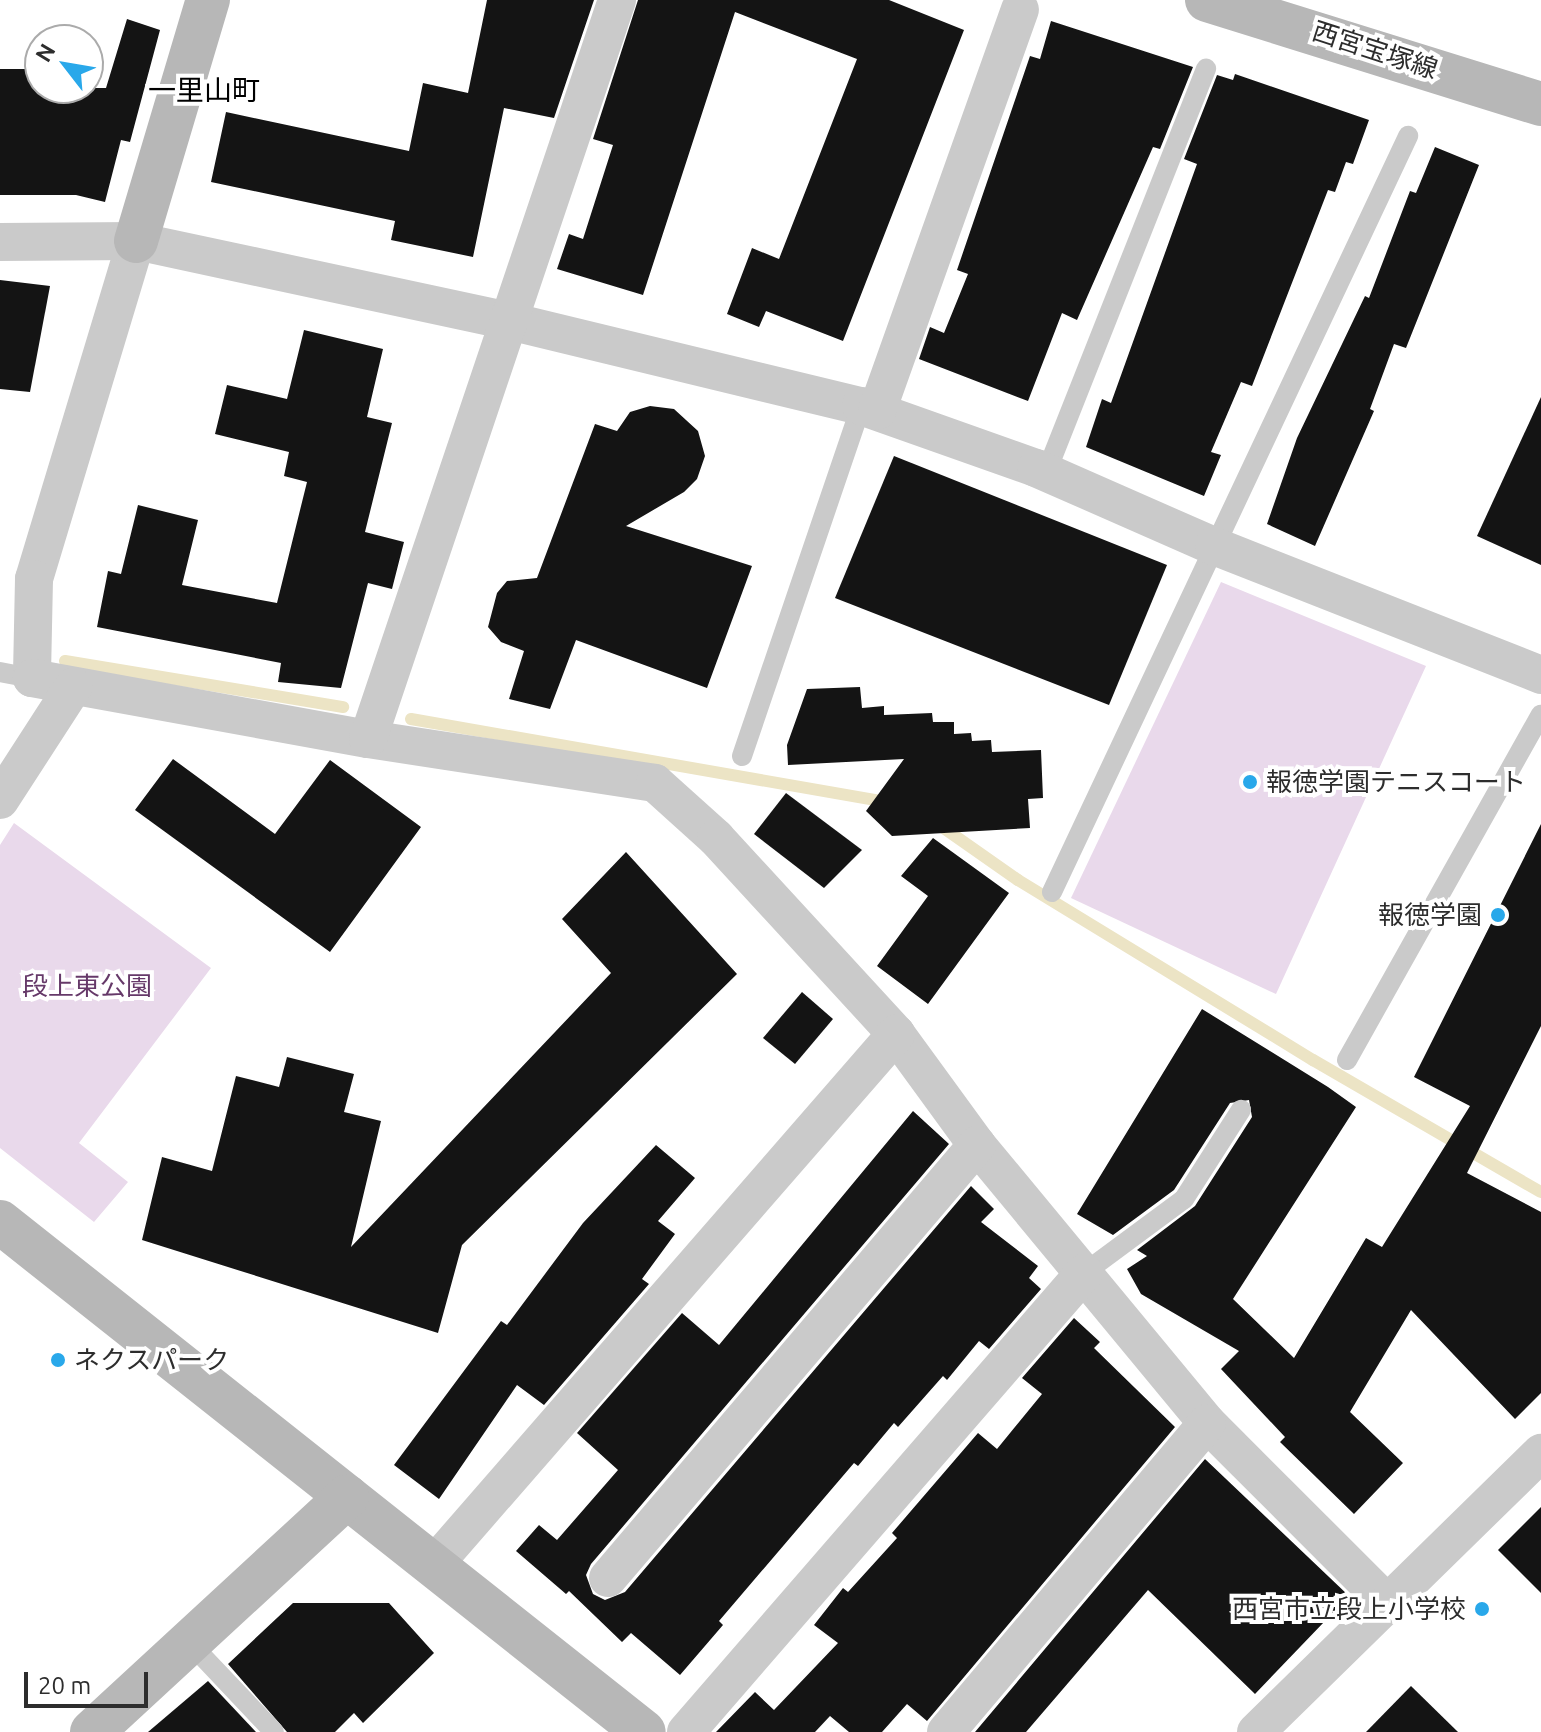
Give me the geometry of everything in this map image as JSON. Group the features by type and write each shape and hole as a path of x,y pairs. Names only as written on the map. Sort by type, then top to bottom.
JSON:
{"street":[{"path":"208,0 34,579 16,675 368,739 655,783 716,838 896,1034 977,1145 1207,1423 1389,1605"},
{"path":"368,739 617,0"},
{"name":"西宮宝塚線","path":"1207,0 1541,104"},
{"path":"869,408 1020,10"},
{"path":"0,242 136,241 509,321 869,408 1046,473 1214,546 1541,675"},
{"path":"0,800 73,687"},
{"path":"432,1567 896,1034"},
{"path":"608,1578 977,1145"},
{"path":"0,1222 644,1732"},
{"path":"686,1732 1084,1273"},
{"path":"946,1732 1207,1423"},
{"path":"1256,1732 1541,1453"},
{"path":"92,1732 347,1497"}],"lane":[{"path":"1046,473 1206,68"},
{"path":"1052,892 1408,136"},
{"path":"742,756 869,408"},
{"path":"1347,1060 1541,715"},
{"path":"1084,1273 1184,1199 1241,1110"},
{"path":"188,1641 274,1732"}],"green space":[{"name":"報徳学園テニスコート","path":"1221,582 1426,666 1276,994 1071,898"},
{"name":"段上東公園","path":"14,823 211,968 79,1143 128,1182 94,1222 0,1148 0,845"}],"building":[{"path":"487,0 594,0 554,118 504,108 473,257 391,240 395,221 211,182 226,112 409,151 423,83 468,93"},
{"path":"638,0 889,0 964,30 843,341 766,311 759,327 727,314 752,248 779,259 857,59 735,12 643,295 557,269 569,234 583,239 613,145 593,139"},
{"path":"127,19 160,30 130,142 121,140 105,202 76,195 0,195 0,69 24,69 24,104 104,104"},
{"path":"1051,21 1193,67 1160,149 1153,147 1077,320 1062,313 1028,401 919,359 930,327 944,333 968,274 957,270 1030,56 1040,59"},
{"path":"1235,74 1369,120 1353,164 1346,162 1335,192 1328,190 1252,386 1241,382 1211,452 1221,455 1204,496 1086,447 1102,399 1111,403 1197,164 1184,159 1217,75 1233,80"},
{"path":"1435,147 1479,165 1406,348 1394,344 1370,409 1374,411 1315,546 1267,524 1297,438 1365,296 1369,298 1410,191 1416,193"},
{"path":"0,280 50,286 30,392 0,389"},
{"path":"304,330 383,349 367,417 392,423 365,532 404,542 392,589 368,583 341,688 278,682 281,663 97,627 108,571 121,574 138,505 198,520 182,585 277,603 307,482 284,476 289,452 215,434 227,385 287,399"},
{"path":"1541,397 1541,565 1477,536"},
{"path":"650,406 674,409 698,431 705,456 697,479 684,492 626,526 752,566 707,688 576,640 550,709 509,699 524,651 501,642 488,627 497,593 507,581 537,578 595,424 617,431 630,412"},
{"path":"894,456 1167,565 1109,705 835,598"},
{"path":"860,687 862,708 884,706 884,715 932,713 933,722 954,722 954,734 971,733 972,741 991,740 992,752 1041,750 1043,798 1028,799 1030,828 892,836 866,811 904,759 788,765 787,745 807,689"},
{"path":"173,759 275,834 330,760 421,827 330,952 135,810"},
{"path":"786,793 862,850 824,888 754,834"},
{"path":"1541,824 1541,1026 1467,1173 1541,1212 1541,1393 1515,1419 1411,1310 1350,1412 1403,1463 1354,1514 1280,1442 1285,1437 1221,1369 1239,1351 1141,1294 1127,1269 1147,1256 1137,1250 1195,1206 1252,1117 1249,1100 1230,1103 1174,1190 1113,1235 1077,1214 1202,1009 1328,1087 1356,1107 1233,1299 1294,1358 1366,1238 1382,1247 1470,1106 1414,1077"},
{"path":"933,838 1009,893 928,1004 877,966 928,896 901,876"},
{"path":"626,852 737,974 462,1245 438,1333 142,1240 162,1157 212,1171 236,1076 279,1087 287,1057 354,1074 344,1112 381,1121 351,1247 611,973 562,919"},
{"path":"802,992 833,1019 795,1064 763,1038"},
{"path":"913,1111 949,1144 591,1564 586,1575 593,1594 605,1600 625,1592 971,1186 994,1209 981,1222 1038,1266 1029,1278 1041,1289 989,1349 979,1341 947,1380 943,1376 898,1427 894,1423 858,1466 854,1463 719,1621 723,1625 680,1675 631,1633 622,1642 569,1591 566,1594 516,1551 539,1525 557,1540 618,1470 577,1433 682,1313 719,1345"},
{"path":"656,1145 695,1178 658,1221 675,1234 642,1279 649,1284 544,1405 517,1385 439,1499 394,1465 501,1321 507,1325 583,1223"},
{"path":"1074,1318 1100,1342 1094,1348 1175,1427 927,1721 907,1704 882,1732 849,1732 830,1716 815,1732 716,1732 755,1692 774,1710 838,1643 814,1625 843,1588 848,1592 897,1538 892,1533 978,1433 997,1449 1042,1394 1022,1378"},
{"path":"1205,1459 1349,1596 1255,1694 1148,1590 1026,1732 975,1732"},
{"path":"1541,1507 1541,1593 1498,1550"},
{"path":"293,1603 389,1603 434,1653 363,1723 354,1713 335,1732 287,1732 228,1664"},
{"path":"208,1681 256,1732 148,1732"},
{"path":"1411,1686 1458,1732 1366,1732"}],"waterway":[{"path":"65,661 343,707"},
{"path":"411,719 889,802"},
{"path":"938,824 1018,880 1313,1060 1541,1192"}],"place":[{"name":"報徳学園テニスコート","path":"1250,782"},
{"name":"報徳学園","path":"1498,915"},
{"name":"ネクスパーク","path":"58,1360"},
{"name":"西宮市立段上小学校","path":"1482,1609"}],"district":[{"name":"一里山町","path":"204,90"}]}
